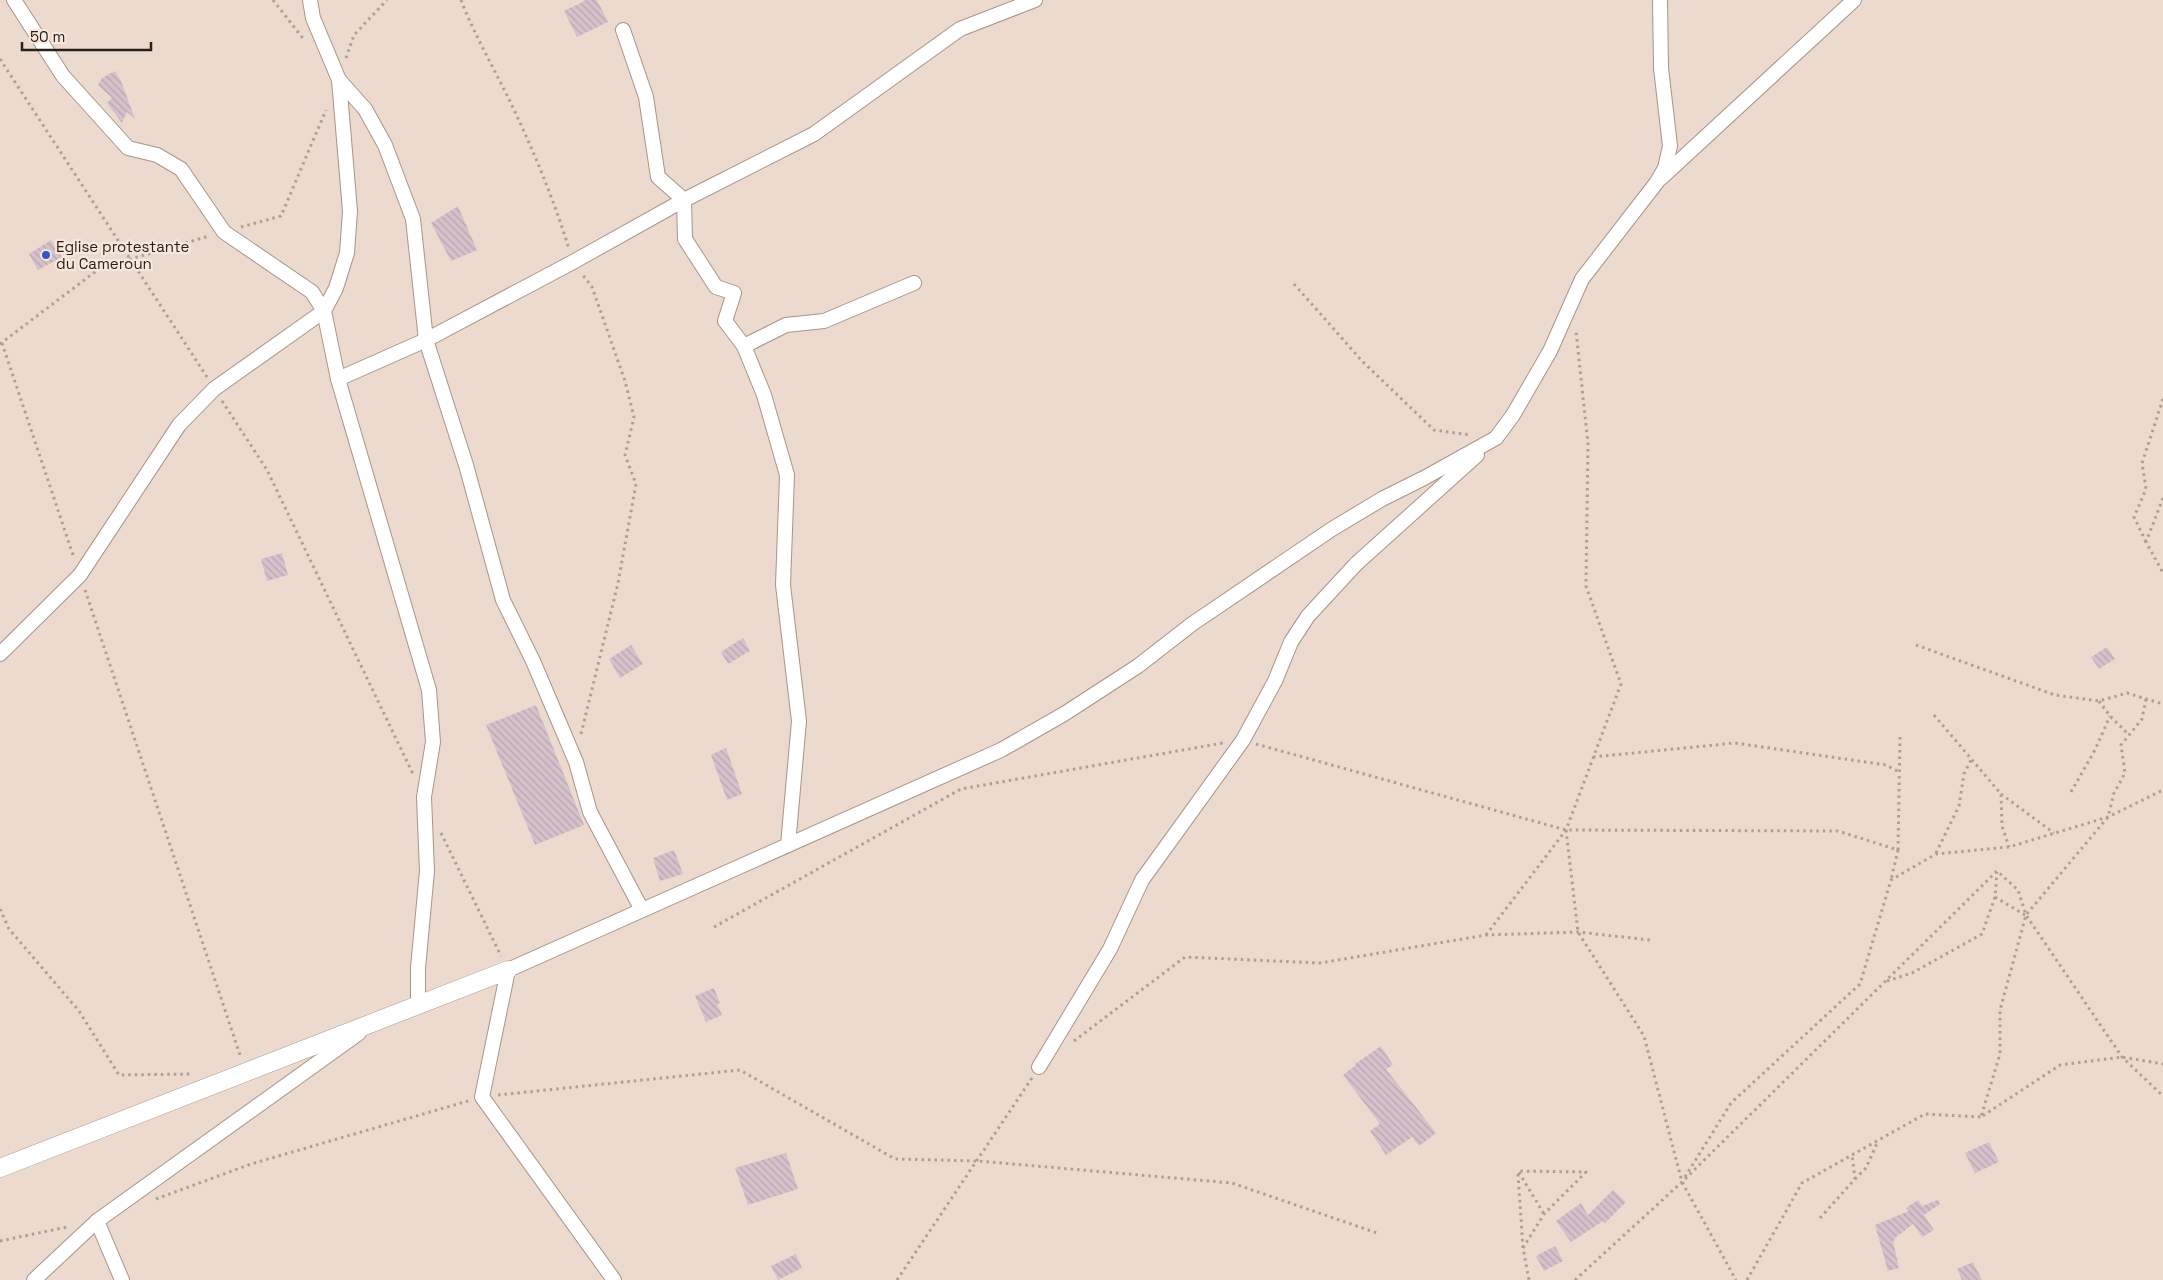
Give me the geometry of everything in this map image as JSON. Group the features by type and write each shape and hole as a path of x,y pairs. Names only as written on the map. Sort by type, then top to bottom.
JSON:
{"street":[{"path":"14,0 63,76 128,148 157,155 181,169 224,232 312,292 324,311 338,379 430,690 433,742 424,797 427,871 418,968 418,1006"},
{"path":"0,654 80,575 179,425 214,389 324,311 336,288 347,253 349,220 339,80 313,18 310,0"},
{"path":"338,379 426,340 573,262 684,200 814,134 960,29 1035,0"},
{"path":"1657,182 1664,168 1670,146 1661,68 1660,0"},
{"path":"1039,1066 1110,948 1142,880 1242,740 1275,681 1291,642 1308,616 1356,564 1496,438 1513,415 1550,351 1582,279 1657,182 1854,0"},
{"path":"623,30 646,97 658,177 684,200 685,239 716,287 734,293 725,321 744,346 764,395 787,475 783,585 799,721 788,845"},
{"path":"339,80 365,109 385,145 414,219 426,340 466,465 503,600 533,661 576,762 590,812 642,910"},
{"path":"744,346 786,325 824,321 914,283"},
{"path":"0,1168 369,1026 508,970 1001,750 1064,714 1138,666 1192,624 1332,529 1382,499 1496,438"},
{"path":"508,970 482,1097 613,1279"},
{"path":"34,1280 97,1221 369,1026"},
{"path":"97,1221 122,1280"}],"path":[{"path":"339,80 354,35 386,0"},
{"path":"461,0 473,30 517,116 546,186 573,262 592,287 625,381 634,417 625,456 636,484 618,583 581,736"},
{"path":"0,59 267,470 424,797"},
{"path":"246,1073 1,344 100,268 281,216 327,108"},
{"path":"1294,284 1362,361 1434,430 1496,438"},
{"path":"1486,935 1566,830 1621,684 1586,586 1588,444 1575,327"},
{"path":"2163,399 2142,463 2146,489 2134,517 2163,572"},
{"path":"2146,542 2163,498"},
{"path":"1916,645 2055,695 2099,701 2127,693 2163,704"},
{"path":"1981,1117 2000,1054 2000,1010 2026,915 2108,817 2114,794 2125,773 2121,745 2142,719 2146,699"},
{"path":"2099,701 2110,716 2128,734"},
{"path":"1934,715 2000,794 2054,833"},
{"path":"2071,792 2095,750 2110,716"},
{"path":"1682,1182 1730,1103 1860,984 1898,850 1900,737"},
{"path":"714,927 961,789 1242,740 1566,830 1838,831 1898,850"},
{"path":"1593,757 1734,743 1886,765 1900,772"},
{"path":"1936,854 1959,806 1964,774 1971,760"},
{"path":"1891,880 1936,854 2009,847 2108,817 2163,790"},
{"path":"2000,794 2002,826 2009,847"},
{"path":"1566,830 1578,932 1644,1036 1682,1182 1736,1280"},
{"path":"441,832 508,970"},
{"path":"1997,870 2018,890 2026,915 2122,1057 2163,1096"},
{"path":"1884,982 1912,973 1982,934 1995,897 1997,870"},
{"path":"1575,1280 1682,1182 1997,870"},
{"path":"1995,897 2026,915"},
{"path":"0,909 9,929 79,1010 119,1074 198,1074"},
{"path":"1070,1044 1185,957 1320,962 1486,935 1578,932 1650,940"},
{"path":"1747,1280 1802,1183 1925,1114 1981,1117 2060,1065 2122,1057 2163,1064"},
{"path":"897,1280 978,1161 1039,1066"},
{"path":"151,1201 252,1164 482,1097 740,1070 896,1160 978,1161 1232,1183 1380,1234"},
{"path":"1820,1218 1866,1168 1878,1140"},
{"path":"1852,1155 1855,1179"},
{"path":"1518,1171 1544,1214"},
{"path":"1518,1171 1586,1172 1544,1214 1523,1248"},
{"path":"1518,1171 1523,1248 1529,1280"},
{"path":"0,1241 68,1227"}],"building":[{"path":"586,0 597,0 608,22 577,37 564,11"},
{"path":"115,71 121,81 135,119 127,112 122,123 107,103 112,98 98,85 102,78"},
{"path":"458,206 477,250 451,261 431,223"},
{"path":"51,240 62,257 38,270 29,254"},
{"path":"282,553 288,575 267,581 261,559"},
{"path":"743,638 750,651 728,664 721,652"},
{"path":"631,645 643,664 620,678 609,659"},
{"path":"2107,647 2115,659 2099,669 2091,657"},
{"path":"536,705 584,825 535,845 486,725"},
{"path":"726,748 742,794 727,800 711,755"},
{"path":"674,850 683,874 660,881 653,858"},
{"path":"714,988 720,1003 717,1004 722,1015 706,1022 695,996"},
{"path":"1381,1046 1393,1065 1386,1069 1436,1133 1419,1146 1412,1137 1386,1155 1370,1131 1380,1124 1343,1075"},
{"path":"1989,1142 1999,1162 1975,1173 1965,1153"},
{"path":"786,1153 798,1189 748,1205 735,1168"},
{"path":"1613,1190 1626,1202 1605,1223 1603,1221 1571,1242 1556,1221 1581,1203 1588,1215"},
{"path":"1918,1200 1922,1206 1938,1200 1940,1204 1924,1215 1934,1230 1922,1237 1913,1224 1895,1238 1893,1241 1899,1268 1888,1271 1875,1225 1909,1211 1906,1208"},
{"path":"1555,1246 1563,1261 1544,1271 1536,1256"},
{"path":"796,1254 802,1268 778,1280 771,1266"},
{"path":"1973,1262 1982,1280 1962,1280 1957,1269"}],"place":[{"name":"Eglise protestante du Cameroun","path":"46,255"}]}
